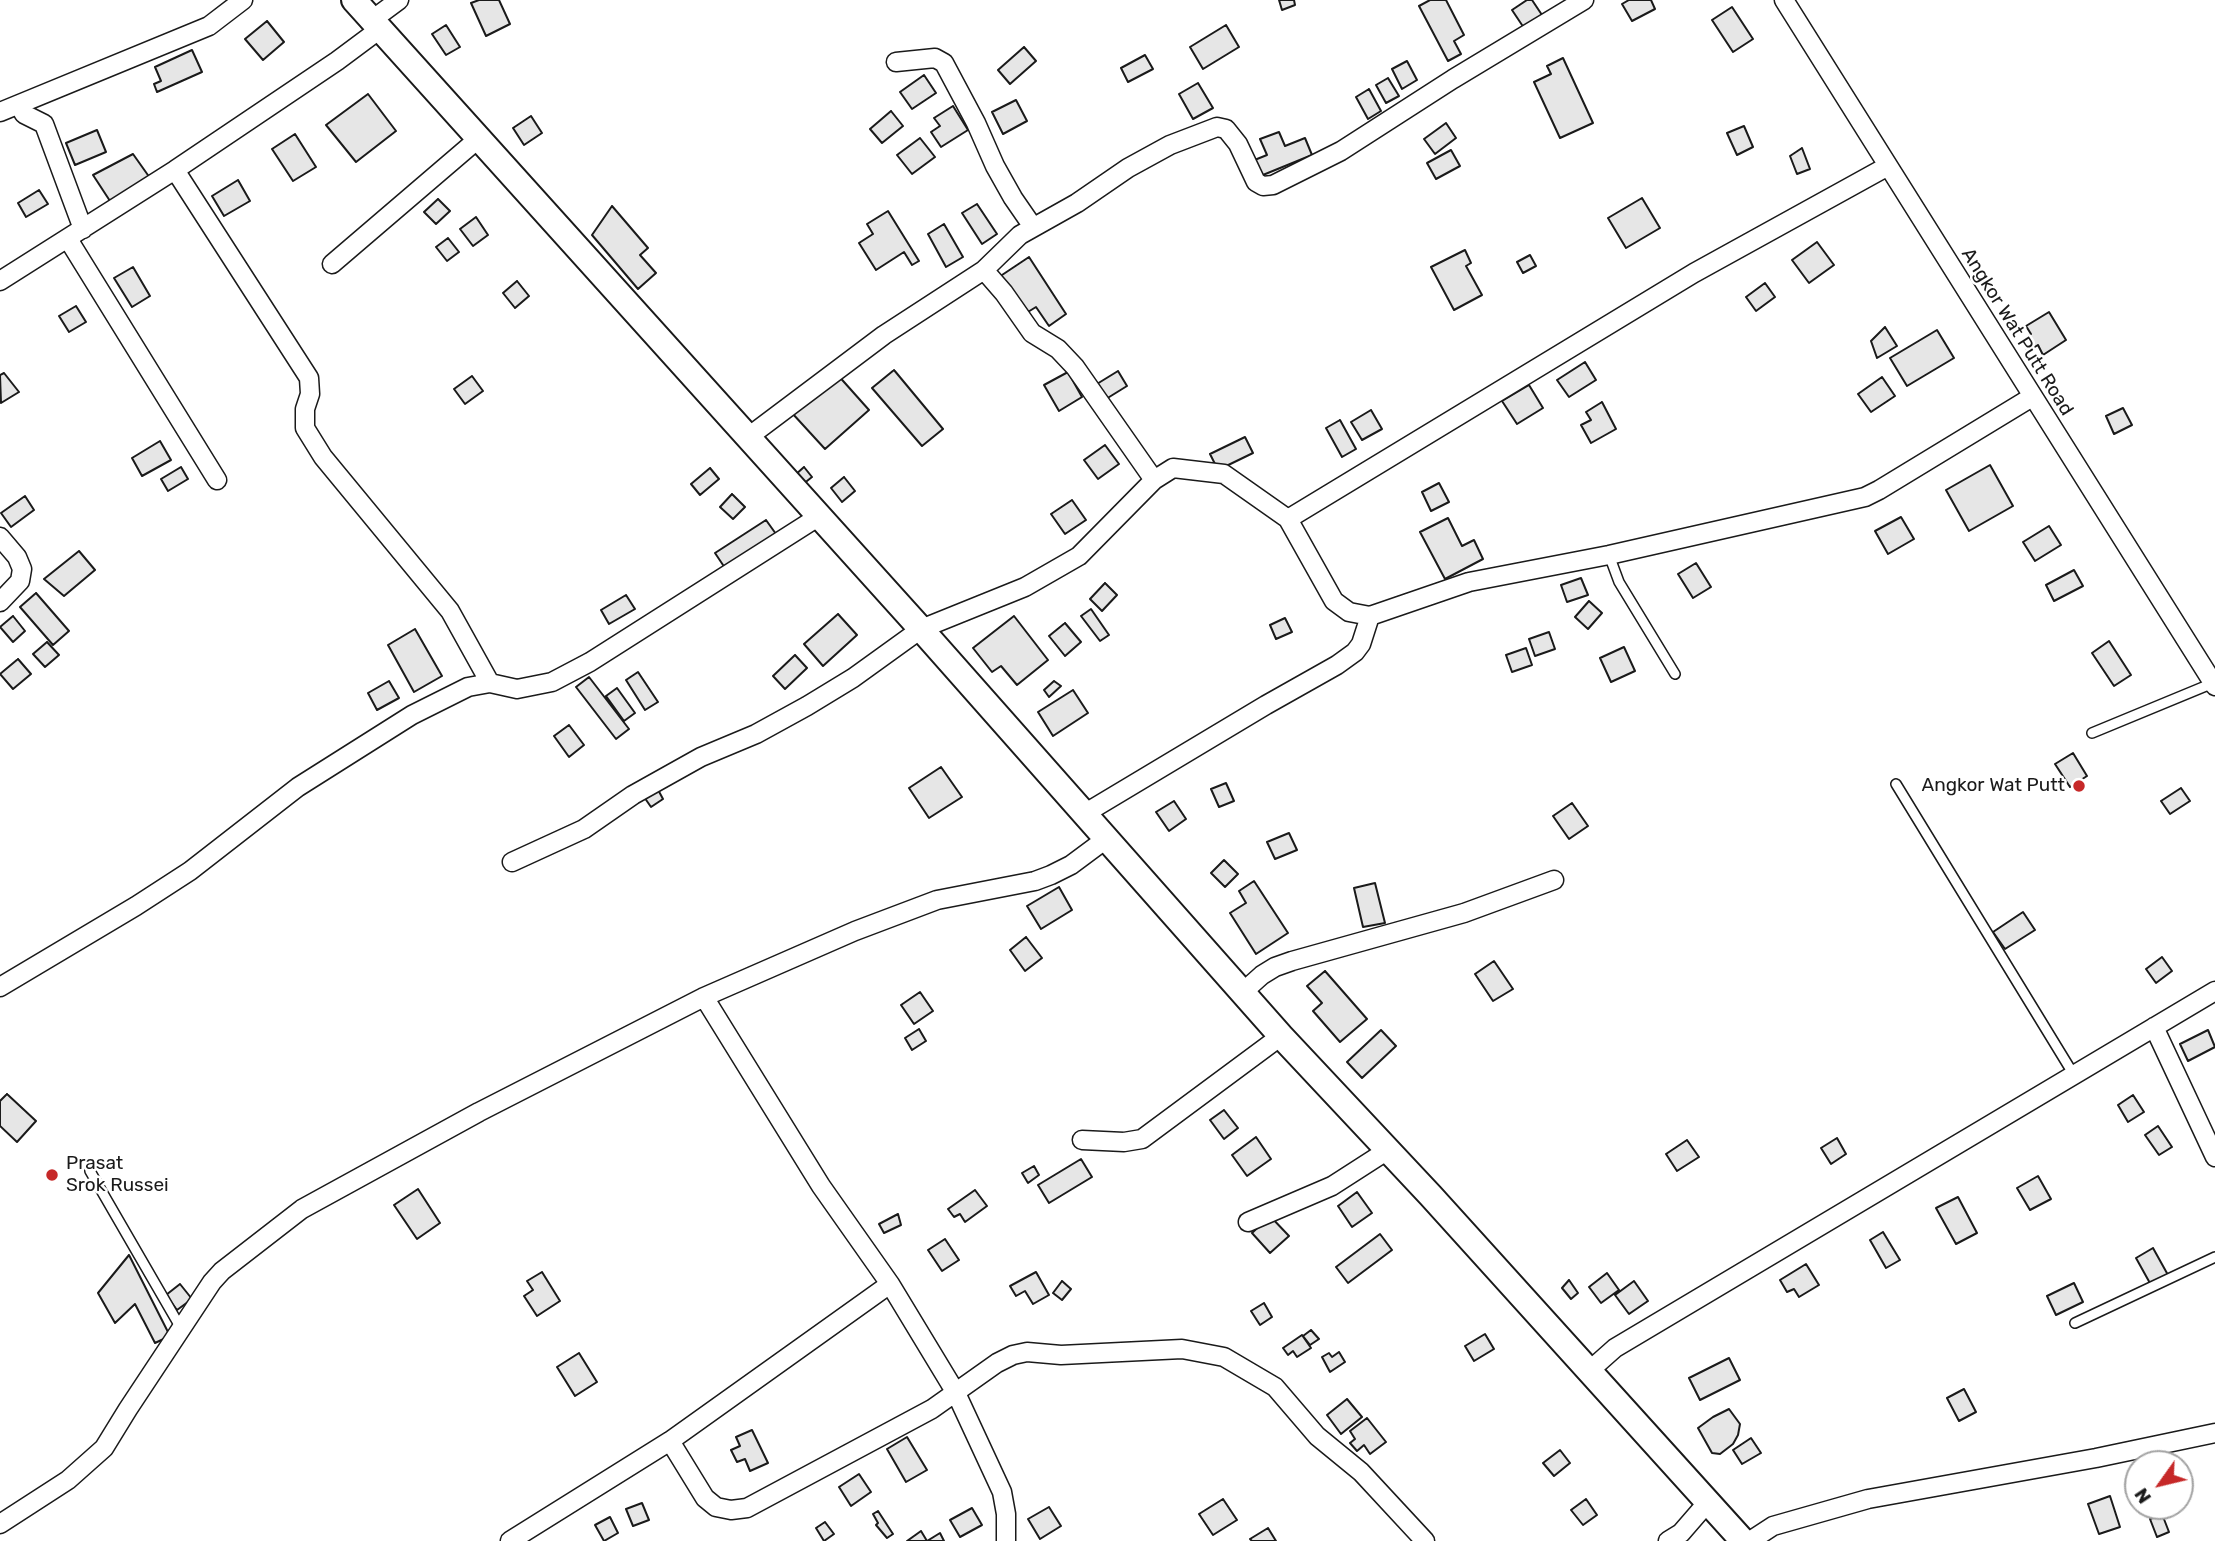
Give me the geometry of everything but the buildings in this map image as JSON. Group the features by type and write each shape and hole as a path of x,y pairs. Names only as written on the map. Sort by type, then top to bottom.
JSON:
{"street":[{"path":"0,112 201,30 243,0"},
{"path":"354,0 921,629 1281,1036 1743,1541"},
{"path":"0,281 175,170 337,61 399,0"},
{"path":"747,438 884,335 984,270 1020,235 1170,145 1217,127 1232,134 1256,182 1263,186 1283,181 1341,151 1452,79 1584,0"},
{"name":"Angkor Wat Putt Road","path":"1784,0 2214,684"},
{"path":"896,62 935,58 944,63 995,166 1033,227"},
{"path":"19,104 24,114 44,124 76,234 217,480"},
{"path":"332,264 478,139"},
{"path":"1288,519 1694,273 1888,166"},
{"path":"175,170 309,378 310,394 305,410 305,428 323,457 450,611 490,683"},
{"path":"984,270 1032,333 1058,349 1075,367 1154,480"},
{"path":"512,862 584,828 632,795 701,757 756,734 807,706 853,678 921,629 1025,587 1079,556 1154,480 1173,468 1224,474 1288,519 1334,601 1349,612 1370,616 1469,582 1609,555 1865,497 2032,397"},
{"path":"0,987 190,871 298,788 412,715 468,687 490,683 517,690 552,682 590,662 818,517"},
{"path":"0,537 17,557 22,569 20,581 0,602"},
{"path":"1084,814 1266,705 1337,666 1361,644 1370,616"},
{"path":"0,1524 68,1480 104,1448 197,1303 222,1271 302,1209 479,1112 704,997 855,931 937,900 1035,881 1051,875 1071,865 1106,839"},
{"path":"1243,992 1275,967 1464,913 1554,880"},
{"path":"1588,1372 1615,1348 2215,991"},
{"path":"704,997 821,1186 890,1284 956,1393 1003,1492 1006,1541"},
{"path":"2154,1027 2215,1157"},
{"path":"1082,1140 1124,1142 1142,1139 1281,1036"},
{"path":"1248,1222 1332,1186 1388,1150"},
{"path":"510,1541 670,1441 890,1284"},
{"path":"670,1441 705,1498 716,1507 731,1510 747,1508 932,1409 997,1363 1013,1355 1027,1352 1061,1355 1182,1349 1224,1357 1275,1387 1317,1436 1361,1472 1425,1541"},
{"path":"1750,1541 1773,1526 1868,1499 2096,1458 2215,1433"},
{"path":"1668,1541 1681,1533 1707,1503"}],"lane":[{"path":"1609,555 1619,582 1675,674"},
{"path":"2092,733 2214,684"},
{"path":"1896,784 2074,1075"},
{"path":"90,1171 182,1330"},
{"path":"2075,1322 2215,1257"}],"place":[{"name":"Angkor Wat Putt","path":"2079,786"},
{"name":"Prasat Srok Russei","path":"52,1175"}]}
